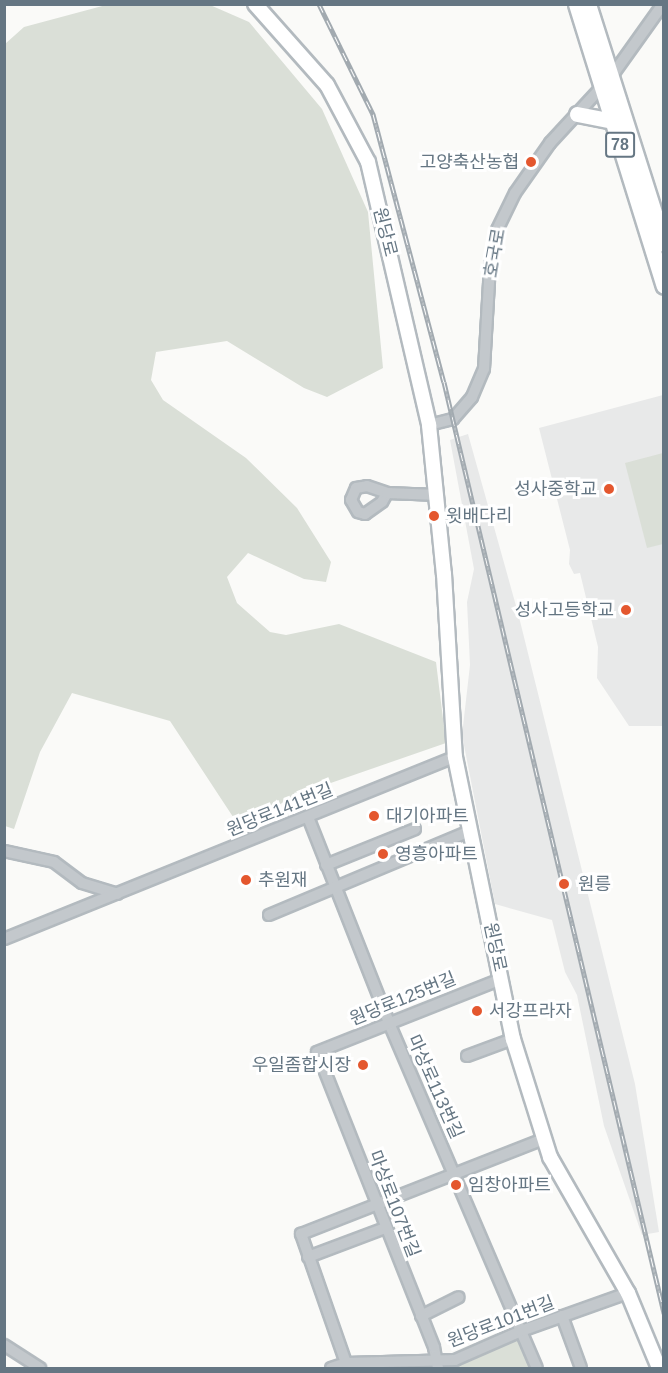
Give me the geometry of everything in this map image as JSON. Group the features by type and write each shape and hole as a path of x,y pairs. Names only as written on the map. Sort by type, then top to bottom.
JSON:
{"main road":[{"name":"원당로","path":"255,4 327,84 368,162 429,425 438,495 455,757 513,1039 543,1138 574,1201 628,1293 659,1368"},
{"name":"78","path":"576,4 663,244"},
{"name":"78","path":"588,4 606,82 612,121 663,286"},
{"path":"577,114 612,121"}],"street":[{"name":"호국로","path":"429,425 453,419 472,397 484,369 488,346 490,264 497,230 515,193 577,114 606,82 663,4"},
{"path":"387,493 438,495"},
{"name":"원당로141번길","path":"4,939 455,757"},
{"name":"마상로113번길","path":"308,817 389,1023 537,1368"},
{"path":"326,865 415,829"},
{"path":"269,915 470,831"},
{"path":"4,851 54,862 81,883 117,894"},
{"name":"원당로125번길","path":"317,1052 501,979"},
{"path":"467,1056 513,1039"},
{"name":"마상로107번길","path":"317,1052 421,1316 437,1365"},
{"path":"346,1363 301,1234 543,1138"},
{"path":"308,1257 386,1228"},
{"name":"원당로101번길","path":"331,1368 346,1363 437,1365 521,1331 628,1293"},
{"path":"421,1316 459,1297"},
{"path":"562,1316 581,1368"},
{"path":"4,1345 40,1368"}],"shaded area":[{"path":"106,5 210,5 249,22 322,109 368,212 383,368 327,397 304,388 227,341 156,352 151,380 163,400 246,458 297,508 331,562 326,582 304,579 248,553 227,577 237,603 270,632 286,635 339,624 436,662 446,743 299,794 239,826 170,721 72,693 40,752 14,829 5,826 5,44 24,27"},
{"name":"성사중학교","path":"663,395 663,726 629,726 597,678 598,647 580,573 574,574 569,564 570,550 539,428"},
{"path":"468,434 518,613 635,1084 659,1232 642,1235 604,1126 577,995 565,972 552,920 495,904 462,735 470,665 467,602 474,569 450,440"},
{"path":"663,453 663,544 647,548 625,463"},
{"path":"518,1339 530,1368 452,1368 458,1366"}],"railway":[{"path":"319,4 373,114 444,382 664,1313"}],"place":[{"name":"고양축산농협","path":"531,162"},
{"name":"성사중학교","path":"609,489"},
{"name":"윗배다리","path":"434,516"},
{"name":"성사고등학교","path":"626,610"},
{"name":"대기아파트","path":"374,816"},
{"name":"영흥아파트","path":"383,854"},
{"name":"추원재","path":"246,880"},
{"name":"원릉","path":"564,884"},
{"name":"서강프라자","path":"477,1011"},
{"name":"우일좀합시장","path":"363,1065"},
{"name":"임창아파트","path":"456,1185"}]}
